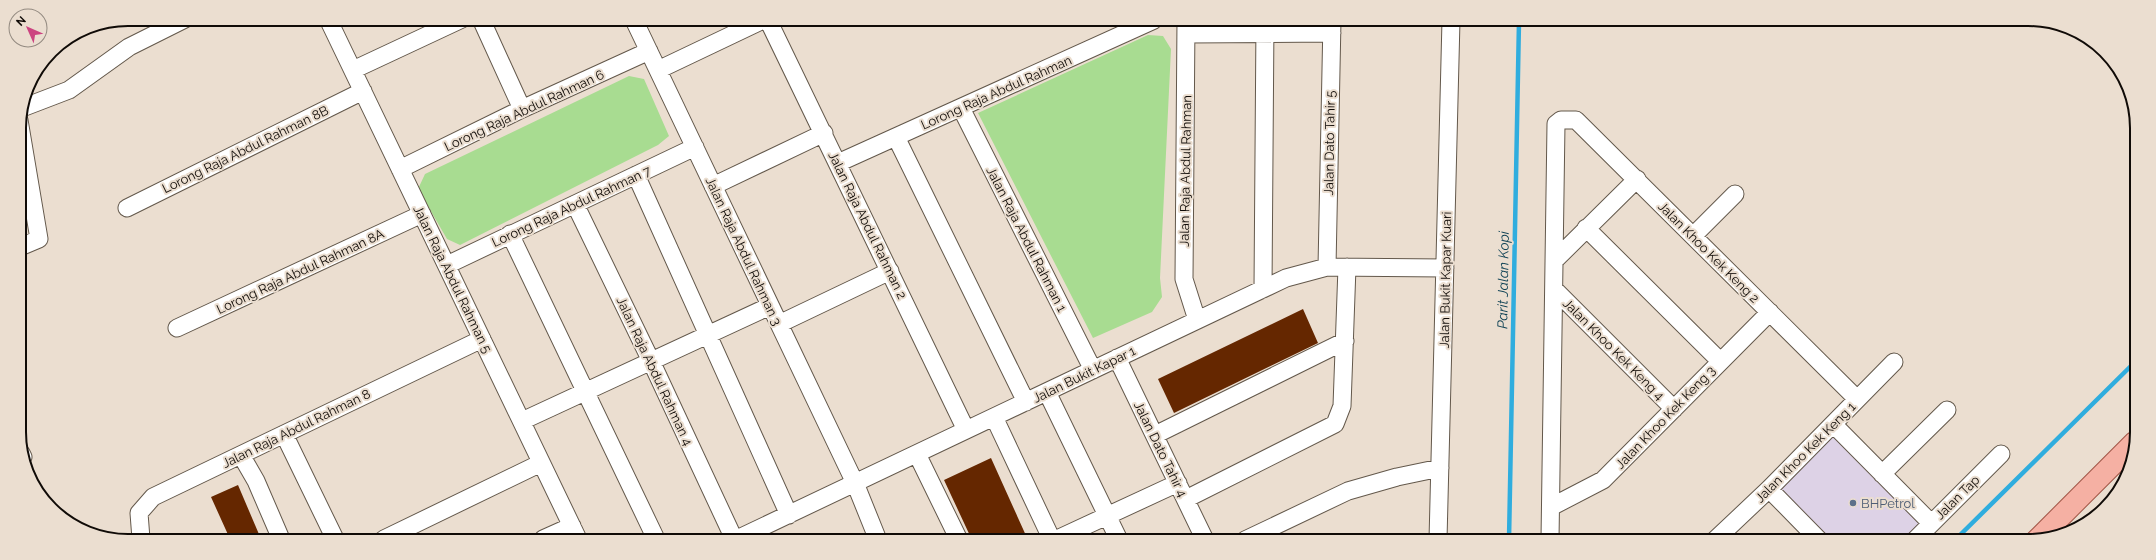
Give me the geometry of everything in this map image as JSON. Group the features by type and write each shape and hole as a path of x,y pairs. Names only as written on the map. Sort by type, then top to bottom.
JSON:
{"main road":[{"path":"2044,533 2129,448"}],"street":[{"path":"28,106 69,90 129,47 171,26"},
{"name":"Jalan Raja Abdul Rahman 5","path":"331,26 575,533"},
{"path":"353,70 447,26"},
{"path":"484,26 522,109"},
{"name":"Jalan Raja Abdul Rahman 3","path":"637,26 855,483 876,534"},
{"path":"658,70 750,26"},
{"name":"Jalan Raja Abdul Rahman 2","path":"771,26 824,133 966,430"},
{"name":"Lorong Raja Abdul Rahman","path":"838,164 1141,26"},
{"name":"Jalan Bukit Kapar Kuari","path":"1438,534 1451,26"},
{"path":"1187,27 1332,27"},
{"name":"Jalan Raja Abdul Rahman","path":"1187,27 1184,279 1197,320"},
{"path":"1262,289 1265,27"},
{"name":"Jalan Dato Tahir 5","path":"1327,267 1332,27"},
{"name":"Lorong Raja Abdul Rahman 6","path":"400,169 522,109 649,51"},
{"name":"Lorong Raja Abdul Rahman 8B","path":"128,208 363,91"},
{"name":"Jalan Raja Abdul Rahman 1","path":"961,108 1093,370"},
{"name":"Jalan Khoo Kek Keng 2","path":"1554,261 1556,124 1561,120 1576,120 1857,399"},
{"path":"713,186 824,133"},
{"path":"896,137 1026,402"},
{"name":"Lorong Raja Abdul Rahman 7","path":"447,265 695,147"},
{"path":"26,162 39,239 26,244"},
{"path":"636,175 789,515"},
{"path":"1550,534 1554,261 1637,179"},
{"path":"1693,236 1735,194"},
{"name":"Jalan Raja Abdul Rahman 4","path":"575,204 733,534"},
{"name":"Lorong Raja Abdul Rahman 8A","path":"177,328 422,214"},
{"path":"1586,228 1720,361"},
{"path":"510,234 654,534"},
{"name":"Jalan Bukit Kapar 1","path":"749,534 1286,278 1327,267 1445,268"},
{"path":"1186,499 1334,424 1342,406 1347,267"},
{"path":"779,324 890,271"},
{"name":"Jalan Khoo Kek Keng 4","path":"1554,289 1674,409"},
{"path":"522,421 770,306"},
{"name":"Jalan Khoo Kek Keng 3","path":"1551,507 1603,480 1770,312"},
{"name":"Jalan Raja Abdul Rahman 8","path":"140,534 139,513 153,497 482,339"},
{"path":"1155,435 1344,341"},
{"name":"Jalan Dato Tahir 4","path":"1118,358 1202,534"},
{"name":"Jalan Khoo Kek Keng 1","path":"1721,534 1769,489 1894,362"},
{"path":"1047,392 1116,534"},
{"path":"1882,474 1947,410"},
{"path":"994,417 1051,534"},
{"path":"1833,424 1931,523"},
{"path":"284,434 333,534"},
{"path":"917,454 955,534"},
{"name":"Jalan Tap","path":"1921,534 2001,454"},
{"path":"241,455 256,481 279,534"},
{"path":"394,534 542,463"},
{"path":"1258,534 1348,491 1397,477 1440,468"},
{"path":"1067,534 1178,483"},
{"path":"1769,489 1811,534"}],"shaded area":[{"path":"1834,431 1925,521 1913,534 1812,534 1776,490"}],"green space":[{"path":"1148,35 1163,36 1171,49 1160,278 1162,297 1152,312 1093,338 978,113"},
{"path":"629,76 644,79 669,136 658,145 460,245 447,239 418,189 425,174"}],"building":[{"path":"1303,309 1318,343 1174,413 1158,379"},
{"path":"991,458 1025,534 969,534 944,480"},
{"path":"238,485 259,534 228,534 211,497"}],"waterway":[{"name":"Parit Jalan Kopi","path":"1509,534 1519,26"},
{"path":"1961,534 2130,367"}],"place":[{"name":"BHPetrol","path":"1853,503"}]}
